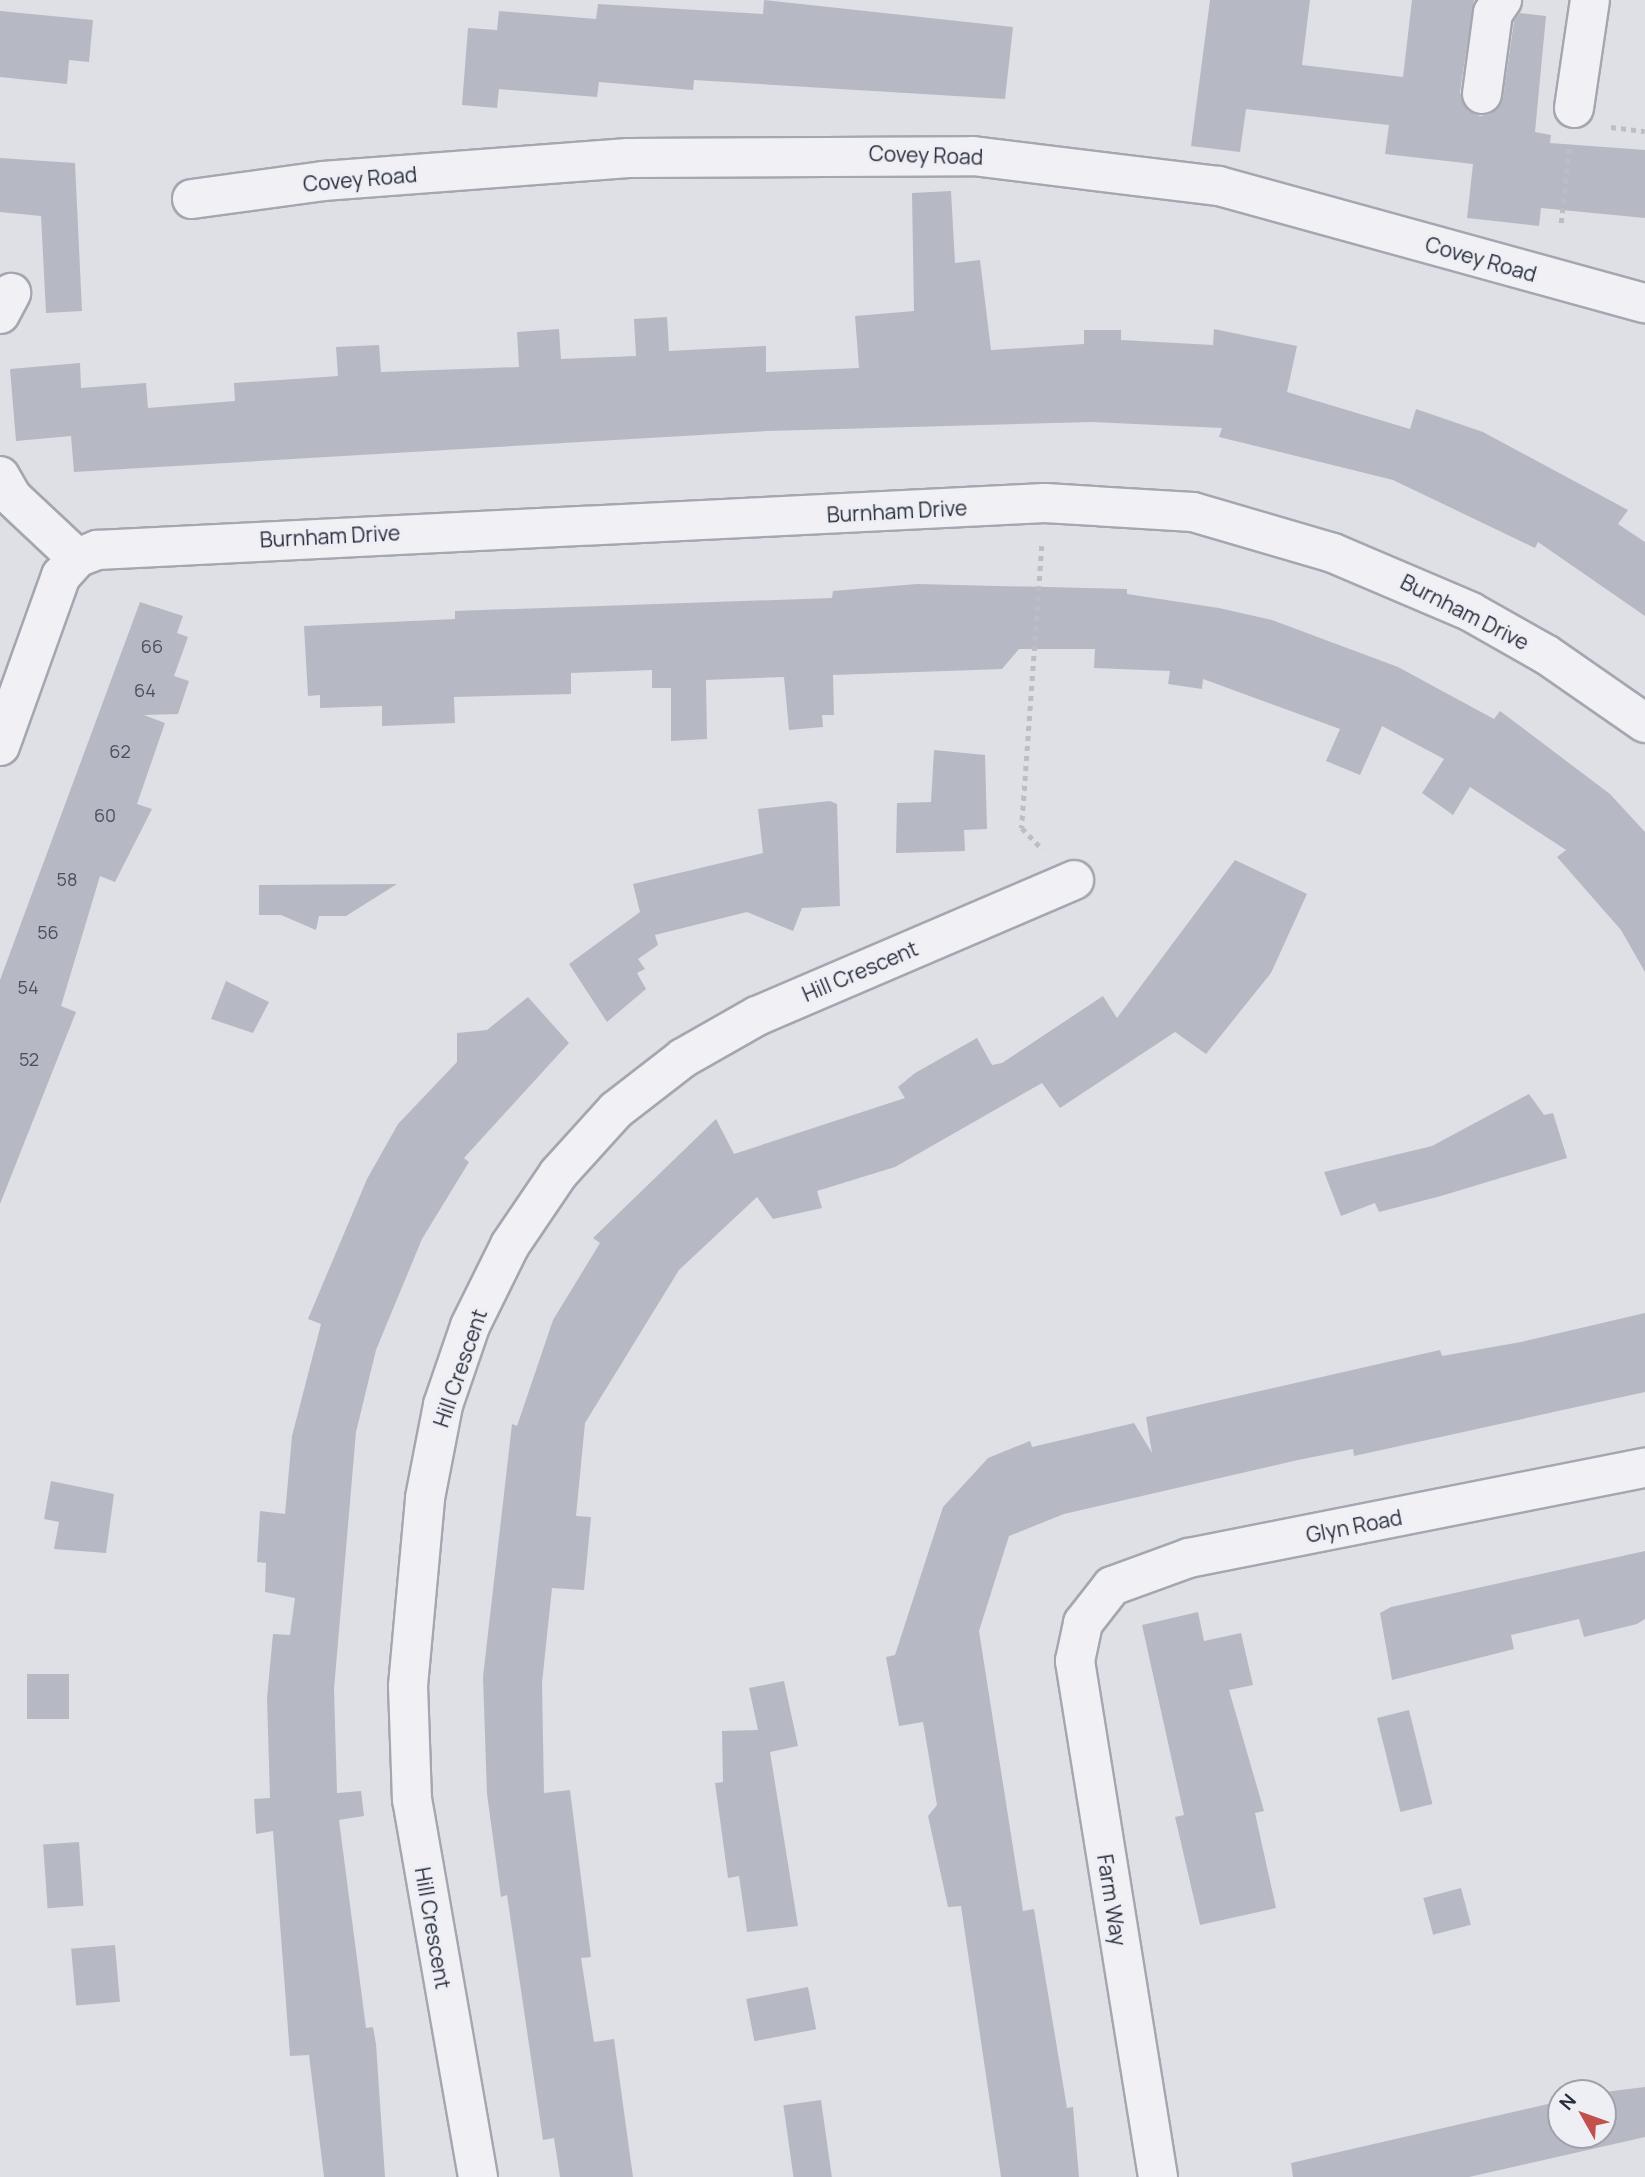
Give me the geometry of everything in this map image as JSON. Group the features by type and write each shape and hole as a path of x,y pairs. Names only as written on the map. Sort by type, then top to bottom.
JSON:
{"street":[{"path":"1482,94 1493,13 1502,0"},
{"path":"1574,108 1590,0"},
{"name":"Covey Road","path":"192,199 323,181 628,158 973,156 1219,186 1645,303"},
{"path":"0,476 12,497 87,554 61,576 0,746"},
{"name":"Burnham Drive","path":"87,554 1045,503 1193,512 1333,553 1471,612 1559,662 1645,723"},
{"name":"Hill Crescent","path":"478,2177 414,1813 408,1686 425,1498 443,1405 470,1326 510,1245 558,1174 616,1110 683,1058 757,1016 1074,880"},
{"name":"Glyn Road","path":"1083,1623 1112,1586 1189,1558 1645,1468"},
{"name":"Farm Way","path":"1083,1623 1075,1661 1158,2177"}],"path":[{"path":"1561,223 1574,108"},
{"path":"1045,503 1022,828 1074,880"}],"building":[{"path":"764,0 1013,27 1005,99 694,80 693,90 599,82 597,97 499,89 497,108 462,105 468,28 497,30 499,11 596,19 598,4 763,14"},
{"path":"1210,0 1310,0 1302,65 1403,77 1412,0 1474,0 1460,92 1468,111 1480,116 1491,114 1503,98 1514,21 1520,13 1546,16 1535,132 1551,135 1550,143 1645,150 1645,218 1541,208 1539,226 1467,218 1473,164 1385,154 1389,125 1246,109 1240,152 1191,146"},
{"path":"0,11 93,20 89,62 69,60 67,84 0,77"},
{"path":"0,158 75,163 82,311 46,313 41,216 0,212"},
{"path":"951,191 955,263 980,260 991,350 1084,344 1084,330 1121,330 1121,340 1213,345 1214,329 1297,346 1287,392 1410,429 1416,409 1483,432 1628,510 1618,524 1645,542 1645,616 1538,542 1535,548 1393,480 1219,437 1222,428 1092,422 767,431 74,472 71,436 16,441 10,369 80,363 81,388 146,383 148,408 235,401 234,383 338,376 336,347 379,345 381,372 519,367 517,332 559,329 561,359 636,356 634,319 667,317 669,351 766,346 766,372 859,368 855,316 914,311 912,193"},
{"path":"917,584 1127,589 1127,594 1219,608 1272,620 1398,667 1494,719 1500,711 1610,794 1645,832 1645,972 1621,930 1557,857 1566,850 1470,787 1453,815 1422,793 1444,759 1382,726 1360,775 1326,761 1340,729 1203,679 1202,689 1168,684 1170,671 1094,668 1095,649 1019,649 1002,669 833,675 834,715 822,715 823,727 789,730 784,677 706,680 707,739 671,741 671,688 652,688 652,670 571,673 571,694 454,697 455,723 382,726 382,706 320,708 320,695 308,696 304,626 455,619 455,611 832,598 833,591"},
{"path":"140,602 183,616 177,633 188,637 174,676 189,681 178,714 144,715 165,723 137,804 152,809 115,882 100,876 61,1006 76,1012 0,1204 0,980"},
{"path":"934,750 985,755 987,829 964,830 965,851 896,853 897,803 931,802"},
{"path":"830,801 837,804 840,906 802,908 793,931 747,912 655,935 658,945 638,959 645,969 637,973 646,989 607,1022 569,964 640,912 633,884 763,853 758,809"},
{"path":"1235,860 1307,894 1271,973 1206,1054 1175,1032 1060,1108 1042,1083 895,1167 817,1191 822,1208 773,1219 757,1197 679,1270 585,1423 576,1516 591,1517 584,1590 552,1588 542,1683 544,1793 570,1790 591,1957 581,1958 594,2042 614,2039 633,2177 560,2177 554,2138 543,2140 507,1895 501,1897 487,1794 483,1677 512,1424 517,1426 553,1320 600,1243 593,1238 716,1119 734,1154 905,1098 898,1087 915,1073 977,1038 992,1065 1002,1063 1103,996 1117,1018"},
{"path":"397,884 346,916 319,916 316,930 281,915 259,915 259,885"},
{"path":"226,981 269,1002 253,1033 211,1019"},
{"path":"528,997 569,1043 464,1158 469,1162 422,1239 376,1350 356,1432 334,1689 337,1793 361,1791 364,1816 339,1820 366,2028 373,2027 376,2044 385,2177 324,2177 309,2055 290,2056 273,1831 256,1834 254,1799 270,1798 267,1698 273,1634 290,1635 295,1598 265,1592 266,1563 257,1562 260,1511 285,1514 292,1436 321,1324 308,1319 367,1179 398,1124 457,1062 457,1033 487,1030"},
{"path":"1529,1094 1544,1115 1553,1113 1567,1158 1379,1212 1375,1203 1341,1216 1324,1172 1432,1146"},
{"path":"1645,1313 1645,1392 1354,1456 1353,1449 1298,1460 1064,1514 1009,1536 979,1631 1023,1911 1034,1909 1067,2108 1073,2107 1079,2177 1001,2177 961,1906 948,1907 928,1816 937,1805 923,1722 899,1726 886,1657 895,1655 943,1507 988,1458 1030,1441 1032,1447 1134,1423 1152,1453 1146,1417 1440,1350 1442,1356 1521,1342"},
{"path":"51,1481 114,1494 106,1553 54,1549 59,1522 44,1519"},
{"path":"1645,1551 1645,1619 1637,1624 1584,1637 1579,1619 1511,1635 1514,1649 1392,1680 1380,1613 1391,1607"},
{"path":"1198,1612 1204,1641 1241,1633 1253,1685 1229,1690 1264,1811 1255,1813 1276,1908 1200,1925 1175,1817 1184,1815 1142,1625"},
{"path":"27,1674 69,1674 69,1719 27,1719"},
{"path":"784,1681 798,1746 770,1752 798,1926 747,1932 739,1876 728,1878 715,1783 723,1782 722,1731 758,1730 749,1688"},
{"path":"1409,1710 1432,1804 1400,1812 1377,1718"},
{"path":"79,1842 83,1906 48,1908 43,1845"},
{"path":"1461,1888 1471,1925 1433,1935 1423,1898"},
{"path":"115,1945 120,2002 76,2006 71,1949"},
{"path":"808,1987 816,2029 754,2041 746,1999"},
{"path":"1645,2087 1645,2137 1617,2143 1617,2090"},
{"path":"821,2100 832,2177 793,2177 783,2105"},
{"path":"1547,2104 1547,2149 1592,2149 1469,2177 1293,2177 1291,2163"}]}
